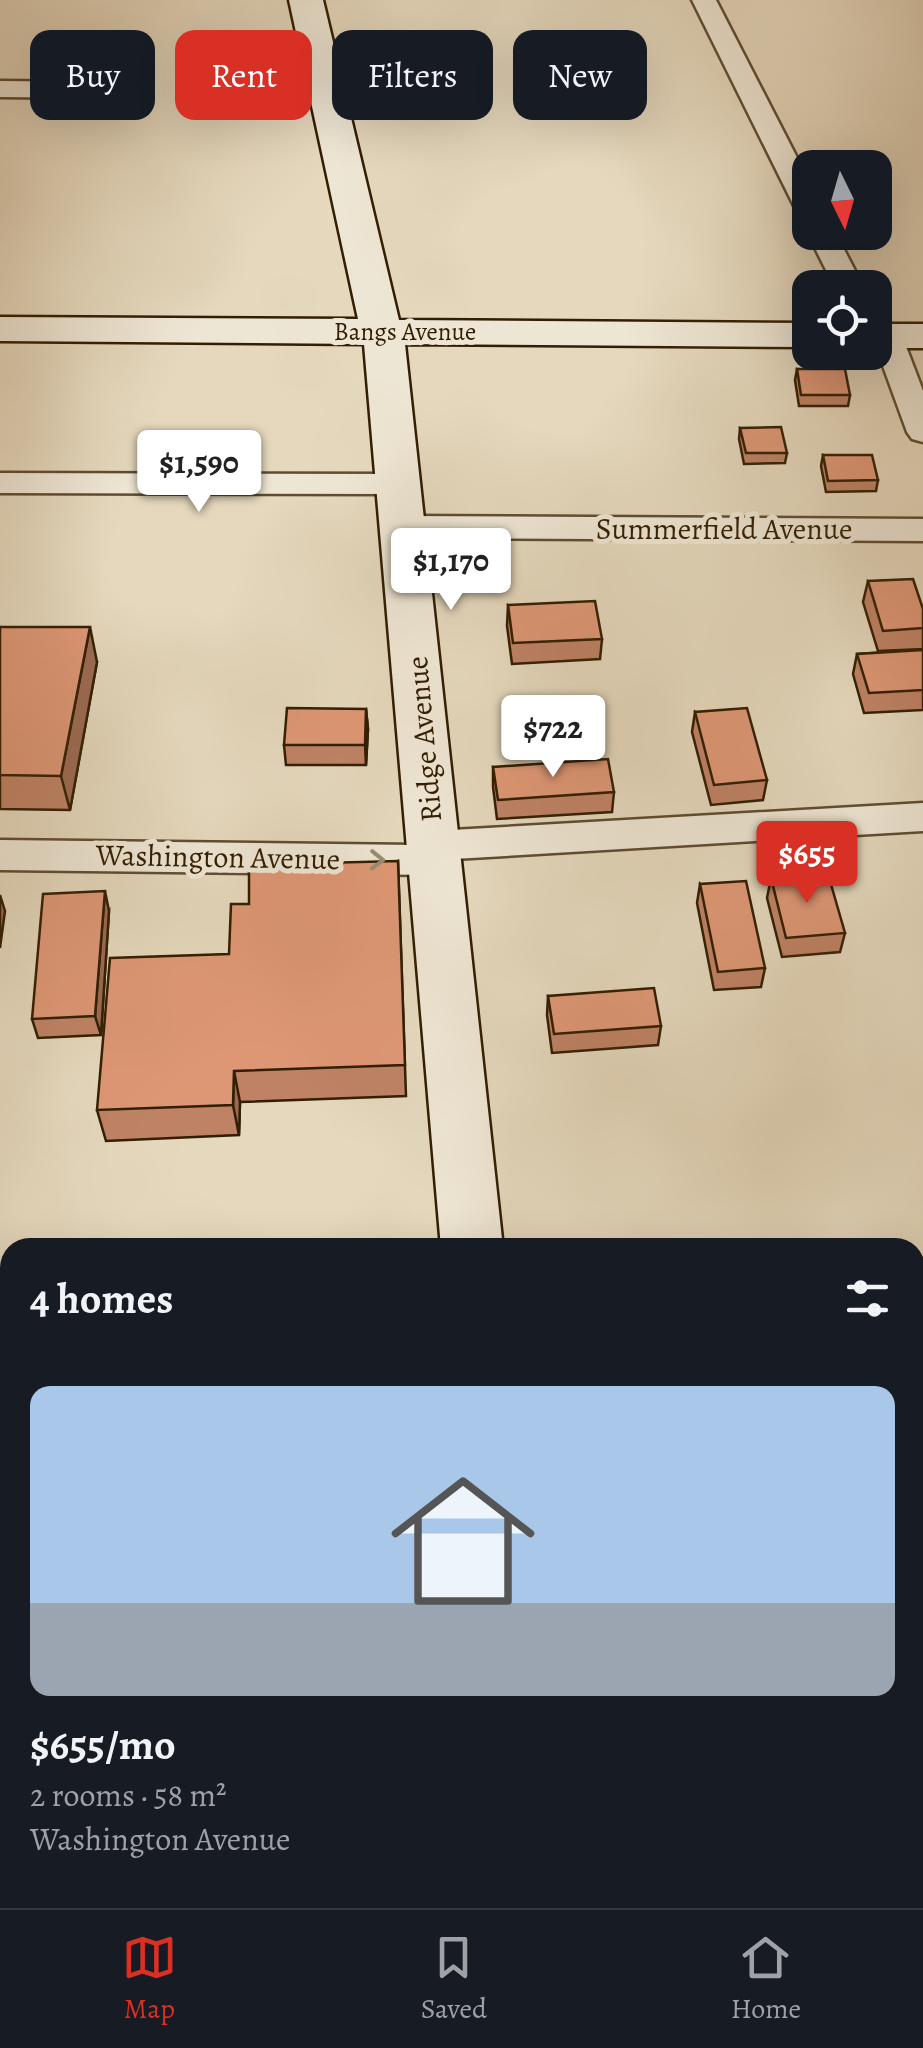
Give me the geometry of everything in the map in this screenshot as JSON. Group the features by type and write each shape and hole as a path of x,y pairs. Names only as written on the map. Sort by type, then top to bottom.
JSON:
{"street":[{"name":"Ridge Avenue","path":"306,0 384,332 471,1238"},
{"path":"704,0 792,174"},
{"path":"0,89 30,89"},
{"name":"Bangs Avenue","path":"0,329 792,336"},
{"path":"895,336 923,432"},
{"name":"Summerfield Avenue","path":"0,482 402,506 923,530"},
{"name":"Washington Avenue","path":"0,855 434,853 923,817"}],"building":[{"path":"797,370 845,370 850,395 801,395"},
{"path":"781,427 787,453 746,453 740,428"},
{"path":"823,455 872,455 878,480 828,481"},
{"path":"913,579 923,609 923,628 883,631 868,581"},
{"path":"595,601 602,639 513,643 508,605"},
{"path":"0,627 90,627 61,776 0,775"},
{"path":"923,650 923,690 869,693 857,654"},
{"path":"287,708 366,709 365,745 284,745"},
{"path":"747,708 767,780 714,785 695,712"},
{"path":"608,759 614,792 498,800 493,767"},
{"path":"398,861 405,1065 234,1071 233,1105 97,1110 110,958 229,954 231,904 249,904 249,865"},
{"path":"828,874 845,933 786,938 771,878"},
{"path":"746,881 765,968 718,972 700,884"},
{"path":"105,891 95,1016 32,1019 43,894"},
{"path":"654,988 661,1026 554,1034 548,996"}]}
